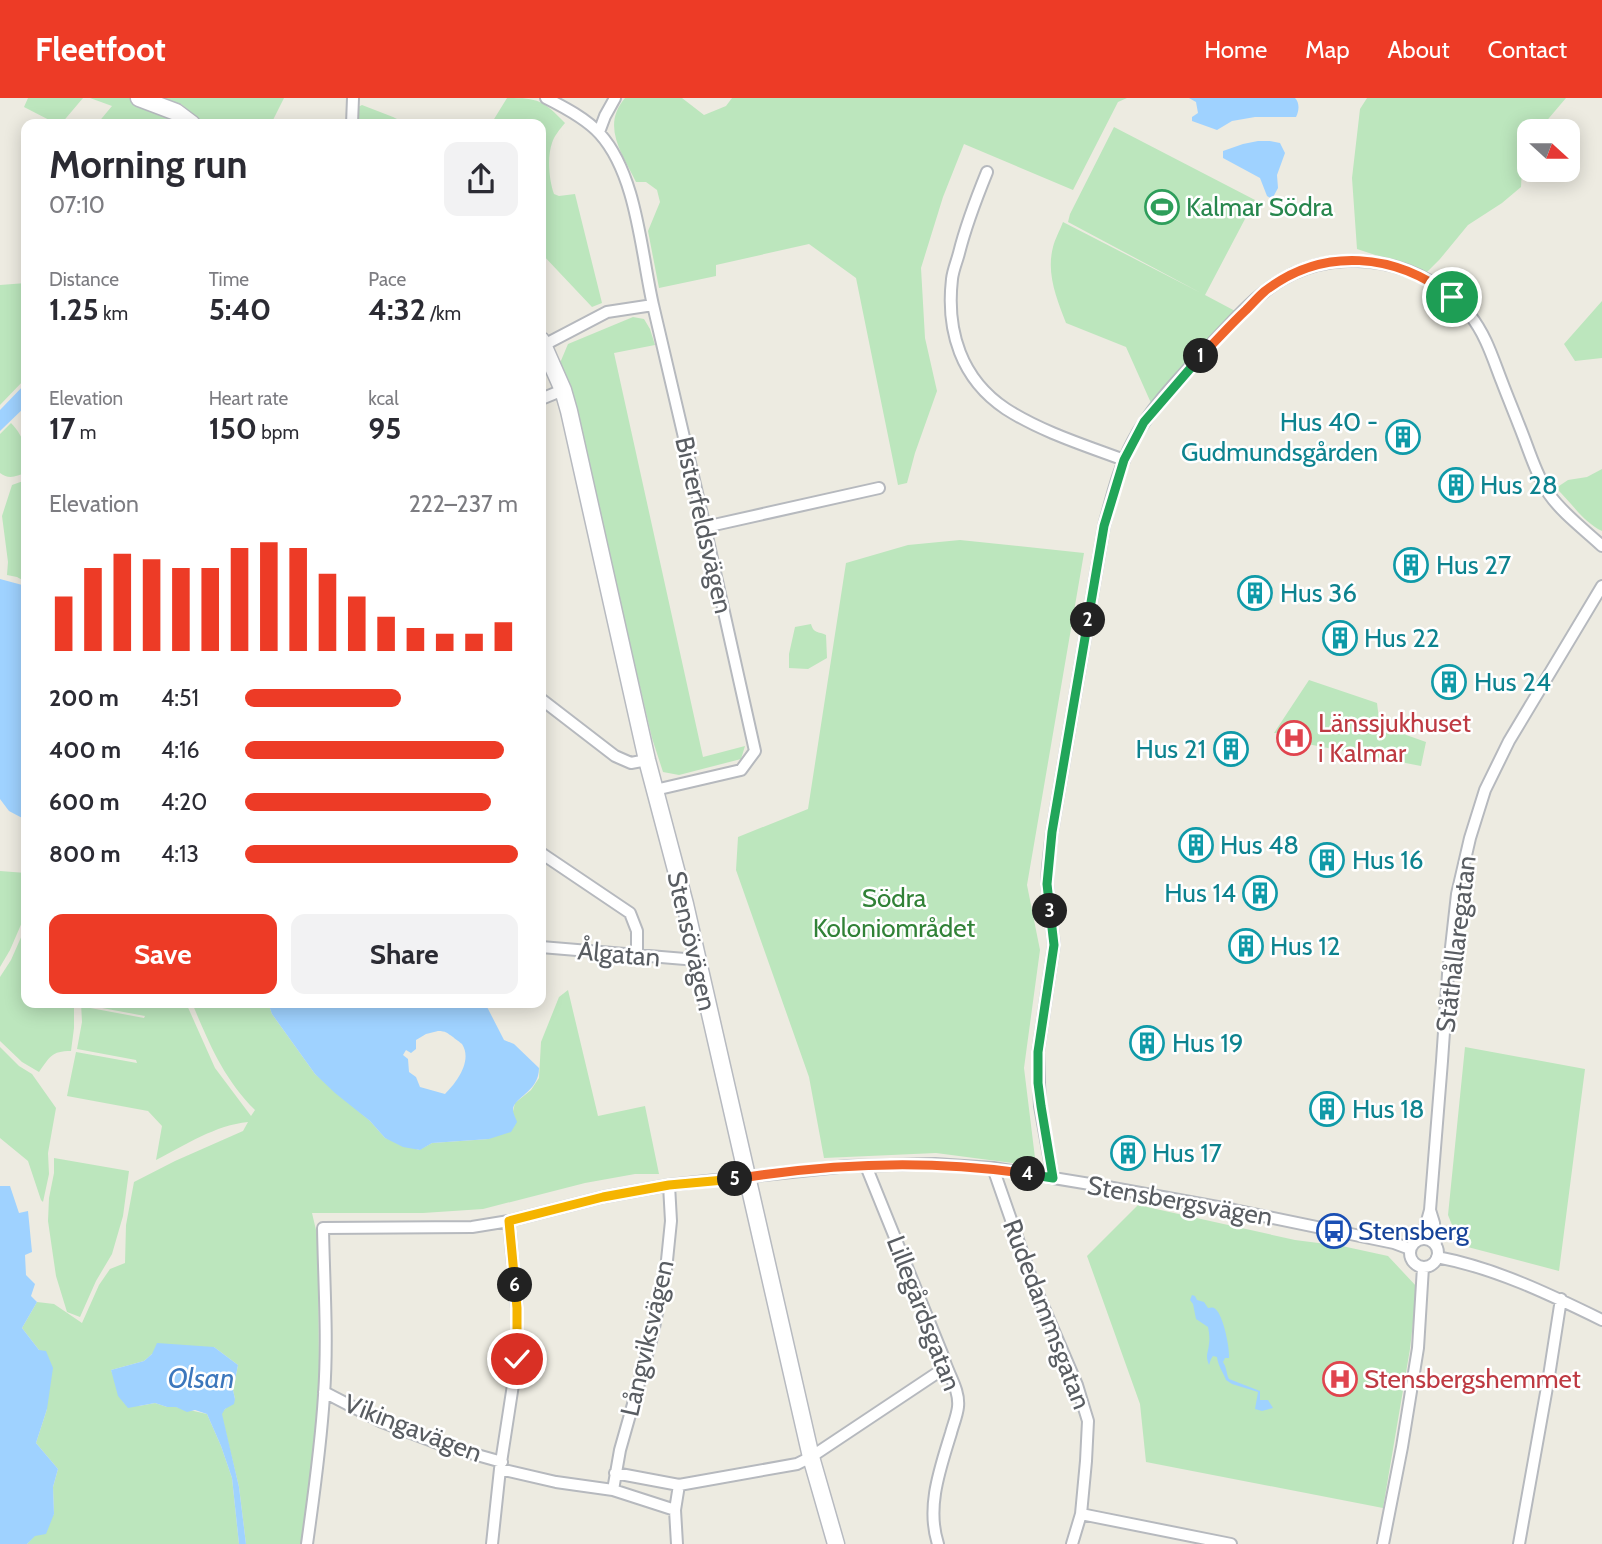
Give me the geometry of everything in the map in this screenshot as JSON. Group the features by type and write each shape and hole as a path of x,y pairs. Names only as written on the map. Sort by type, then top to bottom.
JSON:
{"street":[{"path":"139,98 176,112 185,119"},
{"path":"352,119 353,98"},
{"path":"546,98 568,109 599,132 615,98"},
{"name":"Bisterfeldsvägen","path":"599,132 620,166 634,204 653,305 755,751 741,770 655,790"},
{"path":"987,172 966,225 952,277 951,320 960,354 974,381 1005,408 1046,431 1124,460"},
{"path":"1053,1178 1038,1083 1038,1052 1054,945 1047,884 1052,832 1104,526 1124,460 1144,422 1187,370 1263,292 1307,267 1356,260 1402,268 1429,281 1452,297 1469,314 1481,331 1494,359 1532,458 1549,494 1602,546"},
{"path":"546,341 607,312 653,305"},
{"name":"Stensövägen","path":"546,352 569,411 647,760 685,904 811,1457 836,1544"},
{"path":"546,397 563,390"},
{"path":"705,527 879,488"},
{"name":"Ståthållaregatan","path":"1422,1239 1430,1210 1448,974 1457,894 1470,838 1485,790 1509,741 1602,586"},
{"path":"546,703 615,756 631,763 647,760"},
{"path":"546,856 630,913 637,930 637,956"},
{"name":"Ålgatan","path":"546,947 697,960"},
{"name":"Stensbergsvägen","path":"324,1392 326,1343 323,1228 472,1227 669,1185 848,1166 935,1164 993,1168 1234,1210 1382,1240 1410,1250"},
{"name":"Lillegårdsgatan","path":"866,1166 958,1393 958,1408 938,1475 935,1495 933,1514 938,1544"},
{"name":"Rudedammsgatan","path":"993,1168 1032,1280 1077,1385 1088,1421 1081,1514 1072,1544"},
{"name":"Långviksvägen","path":"613,1490 615,1473 667,1270 671,1221 669,1185"},
{"name":"Ståthållaregatan","path":"1430,1210 1434,1223 1436,1252"},
{"path":"492,1544 517,1359 517,1308 509,1221"},
{"path":"1436,1252 1432,1265 1423,1267 1412,1261 1410,1255 1414,1243 1422,1239 1429,1240 1436,1252 1561,1299 1602,1320"},
{"path":"1383,1544 1418,1348 1423,1267"},
{"path":"1518,1544 1561,1299"},
{"path":"615,1473 679,1485 797,1464 946,1367"},
{"path":"307,1544 324,1392"},
{"name":"Vikingavägen","path":"324,1392 382,1422 501,1465 556,1482 613,1490 675,1510"},
{"path":"677,1544 675,1510 679,1485"},
{"path":"1081,1514 1231,1544"}],"green space":[{"path":"28,98 83,98 65,119 47,119 24,107"},
{"path":"90,98 284,98 274,119 199,119 181,104 173,119 101,119 112,106"},
{"path":"507,98 526,99 551,109 565,123 550,149 551,182 554,194 575,194 602,303 592,307 546,258 546,119 494,119"},
{"path":"625,98 682,98 704,115 726,106 732,98 1127,98 1118,102 1073,190 964,144 943,197 921,268 925,338 937,391 907,483 898,485 856,278 809,244 716,265 716,276 659,288 648,231 660,202 657,190 646,182 636,182 620,150 614,129 618,108"},
{"path":"1367,98 1566,98 1548,119 1517,119 1517,182 1521,182 1521,187 1468,225 1427,272 1357,249 1352,178 1360,109"},
{"path":"362,105 397,119 356,119 356,108"},
{"path":"1114,127 1255,200 1205,295 1237,312 1151,403 1126,347 1066,323 1052,277 1053,247 1063,222 1201,293 1068,222"},
{"path":"21,283 21,383 0,405 0,285"},
{"path":"1602,301 1602,358 1575,361 1564,344"},
{"path":"633,317 644,319 655,345 614,353 703,757 745,746 741,759 679,775 663,772 652,738 569,385 560,363 568,344"},
{"path":"11,423 20,435 21,474 10,477 0,473 0,434"},
{"path":"1602,469 1602,531 1583,517 1556,488 1568,480 1587,477"},
{"path":"21,482 21,579 7,575 2,516 12,485"},
{"name":"Södra Koloniområdet","path":"960,540 1084,553 1027,885 1040,950 1024,1068 1036,1166 936,1153 824,1158 809,1077 736,870 738,837 808,809 846,563 908,545"},
{"path":"811,624 815,631 826,635 827,658 808,669 789,668 795,627"},
{"path":"1309,680 1377,703 1379,719 1395,731 1426,742 1421,766 1297,742 1290,733 1274,733"},
{"path":"0,871 21,873 21,925 0,967"},
{"path":"21,937 21,1008 74,1008 71,1051 52,1056 39,1072 22,1062 0,1041 0,977"},
{"path":"568,990 598,1116 645,1106 659,1174 635,1174 585,1183 483,1209 423,1213 312,1213 320,1247 318,1442 304,1544 246,1544 239,1487 221,1413 235,1399 233,1390 238,1365 214,1347 152,1354 144,1361 111,1370 124,1403 139,1406 155,1403 207,1414 232,1478 239,1544 27,1544 54,1514 53,1487 58,1469 36,1443 47,1409 39,1350 22,1328 37,1302 54,1304 82,1323 99,1285 110,1269 125,1263 126,1225 134,1182 243,1131 248,1122 212,1131 156,1160 162,1126 148,1111 67,1096 76,1052 137,1063 136,1060 77,1049 82,1022 81,1008 144,1018 145,1016 102,1008 188,1008 215,1068 251,1116 255,1110 225,1073 194,1008 270,1008 315,1074 370,1121 385,1138 419,1150 432,1143 489,1139 513,1111 515,1103 531,1090 539,1078 541,1042 559,997"},
{"path":"0,1047 19,1066 32,1074 56,1108 48,1153 49,1174 43,1202 28,1161 0,1138"},
{"path":"1465,1047 1585,1069 1559,1271 1460,1245 1448,1215"},
{"path":"54,1158 129,1171 123,1216 112,1254 80,1317 67,1312 56,1276 48,1221"},
{"path":"1138,1205 1295,1240 1388,1256 1417,1287 1410,1349 1383,1508 1146,1462 1140,1404 1087,1256"}],"water":[{"path":"1189,98 1295,98 1298,110 1296,117 1255,117 1232,121 1217,130 1192,121 1192,117 1198,113 1196,102"},
{"path":"1258,141 1280,143 1285,153 1277,175 1278,188 1272,199 1267,196 1260,178 1223,158 1223,151"},
{"path":"21,388 21,411 0,431 0,410"},
{"path":"0,579 21,585 21,817 9,811 0,799"},
{"path":"270,1008 488,1008 504,1040 514,1044 539,1068 535,1083 514,1106 517,1122 511,1132 489,1139 432,1143 420,1150 403,1147 385,1138 370,1121 315,1074","holes":["438,1031 448,1033 462,1044 466,1057 462,1071 445,1094 420,1087 416,1077 409,1072 408,1059 403,1055 406,1050 411,1053 416,1049 416,1040 426,1034"]},
{"path":"0,1186 10,1186 19,1213 28,1211 32,1252 25,1255 26,1275 35,1284 31,1296 37,1302 22,1328 39,1350 46,1351 53,1368 47,1409 36,1443 58,1469 53,1487 54,1514 46,1534 35,1536 27,1544 0,1544"},
{"path":"1192,1295 1204,1302 1208,1308 1214,1308 1220,1316 1229,1358 1225,1358 1223,1362 1229,1379 1260,1391 1260,1400 1268,1400 1273,1408 1262,1411 1255,1409 1258,1392 1226,1380 1217,1357 1213,1356 1209,1365 1208,1327 1196,1319 1190,1300"},
{"name":"Olsan","path":"157,1343 214,1347 238,1365 233,1390 234,1404 222,1414 239,1487 246,1544 239,1544 232,1478 207,1414 195,1410 187,1412 155,1403 128,1408 118,1396 111,1370 144,1361 152,1354"}],"place":[{"name":"Kalmar Södra","path":"1162,207"},
{"name":"Hus 40 - Gudmundsgården","path":"1403,437"},
{"name":"Hus 28","path":"1456,485"},
{"name":"Hus 27","path":"1411,565"},
{"name":"Hus 36","path":"1255,593"},
{"name":"Hus 22","path":"1340,638"},
{"name":"Hus 24","path":"1449,682"},
{"name":"Länssjukhuset i Kalmar","path":"1294,738"},
{"name":"Hus 21","path":"1231,749"},
{"name":"Hus 48","path":"1196,845"},
{"name":"Hus 16","path":"1327,860"},
{"name":"Hus 14","path":"1260,893"},
{"name":"Hus 12","path":"1246,946"},
{"name":"Hus 19","path":"1147,1043"},
{"name":"Hus 18","path":"1327,1109"},
{"name":"Hus 17","path":"1128,1153"},
{"name":"Stensberg","path":"1334,1231"},
{"name":"Stensbergshemmet","path":"1340,1379"}],"route":[{"path":"517,1359 517,1308 509,1221 603,1197 669,1185 848,1166 935,1164 993,1168 1053,1178 1038,1083 1038,1052 1054,945 1047,884 1048,867 1104,526 1124,460 1144,422 1187,370 1263,292 1307,267 1356,260 1402,268 1429,281 1452,297"}]}
